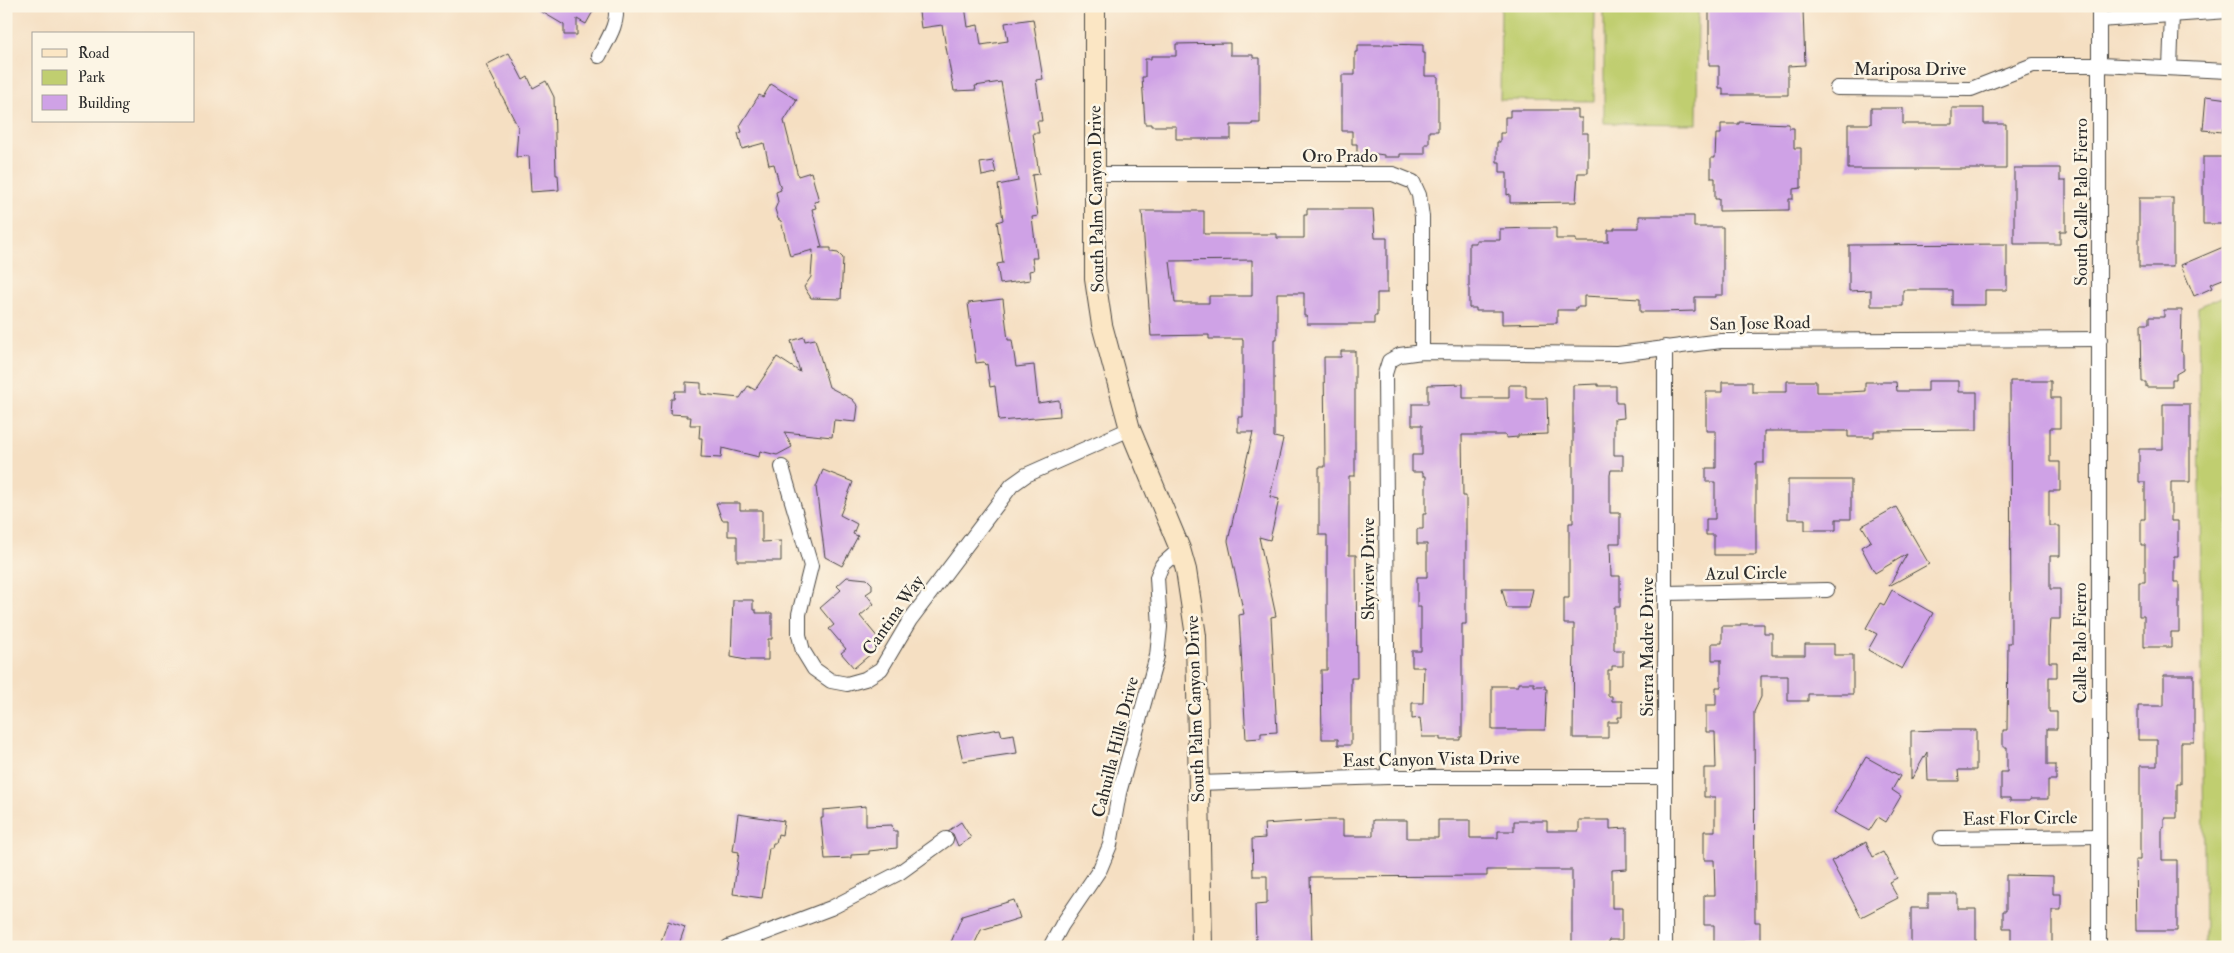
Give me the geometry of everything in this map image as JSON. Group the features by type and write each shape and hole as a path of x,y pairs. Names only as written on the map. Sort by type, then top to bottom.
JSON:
{"street":[{"path":"599,56 613,27 617,13 615,6"},
{"name":"South Palm Canyon Drive","path":"1095,6 1095,279 1102,325 1130,429 1180,549 1186,570 1196,636 1202,947"},
{"name":"South Calle Palo Fierro","path":"2100,339 2099,13 2172,14 2228,11"},
{"path":"2170,68 2172,14"},
{"name":"Mariposa Drive","path":"1837,88 1971,89 2032,65 2100,65"},
{"path":"2100,65 2228,71"},
{"name":"Oro Prado","path":"1094,174 1393,174 1413,182 1419,195 1422,217 1422,352"},
{"name":"San Jose Road","path":"1389,361 1400,355 1422,352 1618,354 1721,341 2100,339"},
{"name":"Calle Palo Fierro","path":"2099,947 2100,339"},
{"name":"Sierra Madre Drive","path":"1665,348 1665,947"},
{"name":"Skyview Drive","path":"1388,777 1386,374 1389,361"},
{"name":"Cantina Way","path":"782,467 811,566 799,614 799,635 803,651 814,669 830,681 846,684 865,679 881,669 910,620 1012,485 1026,475 1130,429"},
{"name":"Cahuilla Hills Drive","path":"1050,947 1062,925 1100,870 1110,845 1122,784 1157,656 1160,627 1157,577 1162,566 1180,549"},
{"name":"Azul Circle","path":"1665,593 1827,590"},
{"name":"East Canyon Vista Drive","path":"1198,783 1388,777 1665,777"},
{"name":"East Flor Circle","path":"1942,838 2099,836"},
{"path":"728,947 831,908 899,873 946,839"}],"green space":[{"path":"1604,6 1698,6 1697,124 1604,123"},
{"path":"1501,7 1595,9 1594,101 1500,100"},
{"path":"2228,294 2228,947 2205,947 2198,307"}],"building":[{"path":"532,6 596,6 586,24 577,19 577,35 564,35 564,25"},
{"path":"953,6 965,6 968,27 978,25 981,45 1008,41 1005,23 1033,19 1043,79 1036,80 1042,121 1037,121 1039,133 1033,133 1039,174 1032,175 1038,216 1032,217 1037,258 1032,258 1034,270 1029,271 1030,280 1000,284 997,264 1003,263 997,222 1003,220 998,185 1018,181 1001,82 975,86 976,90 954,91 942,25 921,28 919,12"},
{"path":"1723,6 1788,6 1788,10 1803,10 1805,65 1788,66 1788,95 1723,95 1723,88 1719,88 1719,66 1709,66 1709,10 1723,10"},
{"path":"1230,43 1230,55 1253,55 1253,58 1260,58 1260,123 1231,125 1231,139 1176,139 1176,126 1151,126 1151,124 1145,124 1142,77 1145,77 1145,59 1151,59 1151,56 1176,56 1176,44"},
{"path":"1358,45 1423,45 1425,76 1438,76 1438,131 1429,131 1429,144 1425,144 1425,154 1400,154 1400,157 1384,157 1384,155 1377,154 1357,154 1357,144 1352,144 1352,131 1342,131 1342,75 1355,75 1355,52 1358,52"},
{"path":"509,53 523,80 528,77 533,88 546,81 554,97 556,175 558,175 559,190 531,192 529,156 516,157 518,127 486,65"},
{"path":"771,84 797,100 784,121 798,176 811,172 819,201 814,202 816,208 812,209 822,247 819,248 831,248 831,252 838,253 843,258 841,299 811,298 804,287 811,277 813,250 790,256 781,221 778,219 775,209 778,202 776,192 781,190 774,164 769,165 764,143 742,149 738,133 742,132 740,126 759,95 763,97"},
{"path":"2206,96 2228,99 2228,127 2223,127 2222,132 2203,130"},
{"path":"1871,108 1903,108 1903,124 1952,124 1952,108 1984,108 1984,124 2006,124 2006,169 1848,169 1848,124 1871,124"},
{"path":"1510,110 1578,110 1578,118 1582,118 1582,133 1588,133 1588,173 1578,173 1576,202 1510,203 1510,194 1507,195 1507,172 1500,172 1500,162 1497,162 1497,142 1500,142 1500,133 1505,133 1505,117 1510,117"},
{"path":"1739,122 1789,124 1789,128 1794,128 1794,148 1801,148 1801,188 1793,189 1793,199 1789,199 1789,210 1719,211 1719,199 1715,199 1715,178 1711,178 1711,158 1715,158 1716,134 1721,134 1721,124 1739,124"},
{"path":"2203,157 2228,157 2228,224 2203,224"},
{"path":"993,161 996,173 982,176 980,163"},
{"path":"2014,168 2060,168 2060,181 2066,181 2066,231 2060,231 2060,244 2014,244"},
{"path":"2139,198 2173,198 2173,267 2139,267"},
{"path":"1307,209 1373,209 1375,238 1387,238 1387,293 1377,293 1377,316 1374,316 1374,324 1307,324 1307,316 1304,316 1304,293 1277,293 1277,339 1274,339 1274,437 1283,439 1270,497 1279,499 1270,540 1259,537 1276,616 1271,617 1277,732 1261,733 1261,738 1246,739 1239,615 1244,614 1228,541 1253,432 1238,432 1238,417 1243,417 1243,339 1209,339 1209,335 1151,336 1142,211 1204,211 1204,234 1277,234 1277,238 1304,238 1304,215 1307,215","holes":["1252,260 1252,296 1209,296 1209,303 1175,303 1170,261"]},
{"path":"1639,216 1694,216 1694,227 1723,227 1723,295 1695,297 1695,311 1661,312 1640,312 1640,299 1584,296 1584,307 1576,307 1576,310 1557,310 1557,323 1502,324 1502,311 1476,311 1476,308 1469,308 1469,243 1476,243 1476,240 1500,240 1500,229 1534,228 1556,228 1556,239 1576,239 1576,242 1608,242 1608,230 1614,230 1614,228 1639,228"},
{"path":"2007,244 2007,290 1985,290 1985,305 1952,305 1952,290 1903,290 1903,306 1871,306 1871,290 1849,291 1849,245"},
{"path":"2228,245 2228,277 2210,284 2212,288 2194,296 2181,265"},
{"path":"1003,299 1008,340 1012,340 1016,367 1034,365 1038,403 1059,400 1060,416 999,421 995,386 990,387 987,364 985,365 984,362 976,363 968,303"},
{"path":"2164,310 2182,310 2181,351 2183,354 2183,370 2176,374 2176,379 2172,379 2172,387 2146,387 2146,382 2142,382 2141,324 2149,324 2149,317 2164,317"},
{"path":"804,337 805,341 815,339 829,387 852,399 858,406 856,422 834,420 832,437 784,432 792,447 777,455 760,451 759,457 722,448 721,458 701,457 702,438 699,438 700,425 690,425 691,417 687,417 687,415 670,414 671,399 674,399 675,391 686,391 686,382 701,383 701,394 740,398 748,386 755,390 777,357 800,372 791,341"},
{"path":"1341,351 1355,351 1355,476 1349,476 1349,555 1356,555 1357,678 1351,678 1351,745 1338,745 1338,739 1322,739 1321,670 1327,670 1327,535 1319,535 1319,467 1325,467 1324,357 1341,357"},
{"path":"1787,381 1816,381 1816,392 1848,392 1865,391 1865,382 1896,382 1897,391 1928,391 1928,381 1959,381 1959,392 1977,392 1977,430 1874,431 1874,437 1848,437 1848,431 1764,431 1764,463 1756,463 1756,555 1714,555 1714,535 1706,535 1706,519 1715,519 1715,482 1706,482 1706,468 1716,468 1716,431 1706,431 1706,392 1722,392 1722,382 1752,382 1752,392 1787,392"},
{"path":"2010,381 2051,381 2051,398 2060,398 2060,428 2050,428 2050,462 2060,462 2060,491 2049,491 2049,526 2060,526 2060,556 2050,556 2050,589 2060,589 2060,619 2050,619 2049,636 2049,662 2057,662 2057,677 2049,677 2049,712 2057,712 2057,729 2047,729 2047,765 2056,765 2056,780 2048,780 2048,799 2030,799 2030,801 2010,801 2010,798 2001,798 2001,772 2007,772 2007,747 2003,747 2003,730 2007,730 2008,643 2011,643"},
{"path":"1463,384 1463,398 1509,398 1509,385 1526,385 1526,398 1547,398 1548,434 1518,435 1518,437 1506,438 1506,435 1462,435 1463,496 1466,496 1466,624 1462,624 1462,737 1460,737 1460,740 1440,740 1440,737 1422,737 1420,718 1412,719 1412,703 1423,703 1424,667 1412,667 1412,651 1421,651 1421,607 1417,607 1417,577 1427,577 1427,544 1417,544 1417,529 1423,529 1423,514 1426,514 1426,476 1423,476 1423,472 1412,472 1412,455 1422,455 1422,425 1412,425 1412,404 1428,404 1428,385"},
{"path":"1598,384 1598,386 1616,386 1616,403 1623,403 1624,418 1614,419 1614,455 1623,455 1623,470 1611,470 1610,475 1610,513 1620,513 1620,543 1610,543 1611,576 1620,576 1620,607 1614,607 1614,650 1623,650 1623,666 1612,666 1612,670 1608,670 1608,696 1612,696 1612,701 1622,701 1622,717 1618,717 1618,722 1608,722 1608,738 1573,738 1574,624 1564,624 1564,598 1569,598 1569,523 1573,523 1573,385"},
{"path":"2163,404 2190,404 2190,482 2171,482 2171,521 2178,521 2178,556 2174,556 2174,582 2179,582 2179,632 2171,632 2171,647 2144,647 2144,616 2139,616 2139,582 2145,582 2145,545 2141,545 2141,519 2145,519 2145,482 2139,482 2139,449 2163,449"},
{"path":"823,470 853,482 840,515 857,524 853,534 858,536 842,566 825,557 816,487"},
{"path":"1788,480 1851,480 1851,519 1836,519 1836,530 1805,530 1805,519 1788,519"},
{"path":"716,503 740,503 740,510 762,510 762,542 781,541 781,561 737,561 737,536 728,536 728,520 722,520"},
{"path":"1896,507 1929,564 1889,586 1907,554 1875,573 1861,547 1871,541 1862,526"},
{"path":"847,577 867,579 872,584 872,590 866,594 874,604 860,616 879,639 878,648 854,668 841,653 846,649 829,629 834,625 820,608 841,590 837,586"},
{"path":"1502,589 1533,589 1529,608 1507,608"},
{"path":"1892,590 1933,613 1902,669 1868,650 1877,634 1866,628 1880,603 1884,605"},
{"path":"733,600 753,600 753,610 756,610 756,613 772,613 772,639 768,639 768,660 746,660 731,657"},
{"path":"1740,624 1764,624 1764,633 1772,633 1772,655 1805,655 1805,644 1834,644 1834,655 1853,655 1853,694 1808,694 1808,701 1788,701 1788,676 1761,676 1761,697 1754,712 1755,922 1760,922 1760,942 1714,942 1714,925 1704,925 1704,895 1715,895 1714,860 1704,860 1704,831 1715,831 1715,797 1704,797 1704,768 1716,768 1715,732 1706,732 1706,705 1716,705 1716,687 1721,687 1721,660 1712,660 1712,643 1722,643 1722,626 1740,626"},
{"path":"2164,675 2194,675 2194,742 2181,742 2181,784 2177,784 2177,818 2164,818 2164,828 2162,828 2162,860 2177,860 2177,931 2136,931 2135,860 2140,860 2140,766 2157,766 2157,740 2138,740 2138,706 2164,706"},
{"path":"1518,683 1534,683 1534,686 1545,686 1545,689 1547,689 1545,730 1492,730 1492,686 1518,686"},
{"path":"1000,729 1002,736 1014,734 1017,753 963,761 957,736"},
{"path":"1976,730 1976,770 1958,770 1959,781 1928,781 1927,752 1911,780 1911,731"},
{"path":"1866,757 1900,776 1892,790 1901,796 1886,822 1878,817 1869,831 1834,812"},
{"path":"866,806 866,826 892,825 893,831 897,831 897,848 869,851 869,854 851,855 851,858 825,859 821,818 823,818 823,810"},
{"path":"738,814 784,821 782,835 778,834 776,843 773,843 772,848 769,848 762,898 733,894 739,852 733,851"},
{"path":"1343,820 1343,836 1373,836 1373,820 1407,820 1407,838 1438,838 1438,820 1470,820 1470,838 1498,838 1498,831 1514,831 1514,821 1547,821 1547,831 1579,831 1579,820 1610,820 1610,829 1627,828 1627,869 1612,870 1612,908 1622,908 1622,940 1609,940 1607,947 1572,947 1572,870 1487,870 1487,876 1310,877 1312,947 1268,947 1268,942 1256,942 1255,905 1267,904 1267,876 1253,876 1252,839 1265,838 1264,824"},
{"path":"961,822 971,838 958,846 953,834 948,831"},
{"path":"1866,842 1873,857 1883,852 1897,878 1889,882 1898,898 1861,917 1831,861"},
{"path":"2006,875 2053,876 2053,894 2061,894 2061,910 2052,910 2052,947 2013,947 2011,945 2011,928 2003,928 2003,911 2006,911"},
{"path":"1928,894 1958,894 1958,909 1976,909 1976,947 1911,947 1911,908 1928,908"},
{"path":"1014,900 1020,918 981,930 973,947 949,947 962,916"},
{"path":"668,921 685,927 678,947 659,947"}]}
